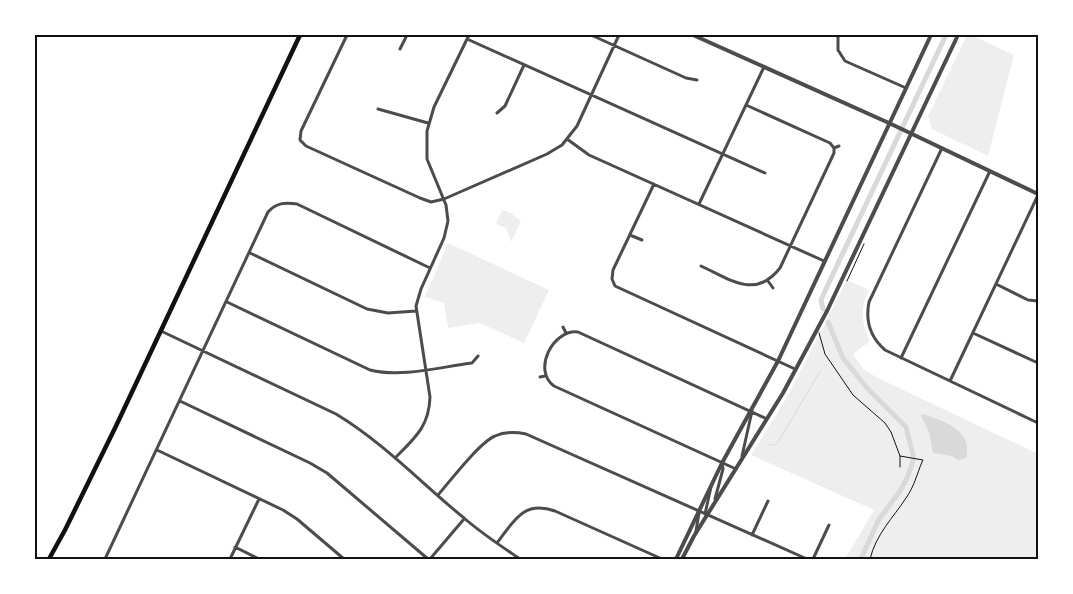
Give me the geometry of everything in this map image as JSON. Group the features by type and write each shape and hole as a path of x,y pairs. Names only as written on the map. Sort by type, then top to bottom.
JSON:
{"main road":[{"path":"49,559 80,500 161,332 300,35"}],"street":[{"path":"300,140 302,131 347,35"},
{"path":"400,49 407,35"},
{"path":"591,35 686,78 697,80"},
{"path":"300,140 306,146 420,198 431,202 444,199 547,154 567,140 577,126 620,35"},
{"path":"693,35 896,126 1038,195 950,381"},
{"path":"838,35 838,50 845,61 906,88"},
{"path":"682,559 694,536 767,419 841,285 958,35"},
{"path":"676,559 722,463 778,361 929,36"},
{"path":"396,458 422,430 430,409 426,369 416,311 418,298 446,230 448,214 428,159 426,140 428,122 468,37 524,65 765,173"},
{"path":"497,114 505,106 524,65"},
{"path":"699,204 764,67"},
{"path":"701,266 739,283 752,286 768,281 780,268 834,153 834,148 830,143 746,105"},
{"path":"378,108 428,122"},
{"path":"295,142 300,140"},
{"path":"567,140 589,155 824,261"},
{"path":"834,148 839,146"},
{"path":"942,148 869,302 867,321 869,328 885,350 1038,423"},
{"path":"901,358 990,171"},
{"path":"654,184 613,270 613,282 619,288 795,369"},
{"path":"105,559 268,212 278,204 290,202 297,204 430,268"},
{"path":"630,234 642,240"},
{"path":"250,253 367,308 388,313 416,311"},
{"path":"768,281 772,288"},
{"path":"606,284 613,282"},
{"path":"996,284 1028,300 1038,301"},
{"path":"227,302 370,370 383,373 396,374 472,363 478,356"},
{"path":"563,326 566,333"},
{"path":"737,469 554,386 545,376 545,362 555,341 571,331 578,332 767,419"},
{"path":"161,332 336,414 359,429 396,458 464,519 520,559"},
{"path":"973,333 1038,363"},
{"path":"540,377 545,376"},
{"path":"180,401 310,463 327,473 429,559 464,519"},
{"path":"740,464 752,411"},
{"path":"438,495 486,441 501,434 516,432 526,434 807,559"},
{"path":"157,450 298,519 344,559"},
{"path":"713,507 723,469 722,463"},
{"path":"707,515 711,486"},
{"path":"230,559 259,499"},
{"path":"752,535 768,501"},
{"path":"497,543 520,514 526,510 539,507 555,511 662,559"},
{"path":"694,536 698,525 699,512"},
{"path":"813,559 829,525"},
{"path":"235,547 259,559"}],"path":[{"path":"819,333 824,354 829,362 857,400 885,423 894,437 900,456 900,467"},
{"path":"870,559 874,545 882,531 913,487 923,460 900,456"}],"shaded area":[{"path":"967,35 971,35 1014,55 988,156 932,129 928,116"},
{"path":"502,210 509,212 521,221 511,242 506,228 496,224"},
{"path":"448,243 549,290 524,343 480,323 448,328 444,303 425,297"},
{"path":"847,280 869,290 864,303 863,322 870,341 853,354 864,370 1038,454 1038,559 845,559 874,510 751,455 786,399"},
{"path":"923,414 948,424 961,434 967,448 966,458 958,460 952,456 933,453 929,432 921,416"}],"waterway":[{"path":"823,309 821,300 825,291 946,35"},
{"path":"828,322 843,358 867,388 906,427 913,455 913,461 907,478 878,521 861,559"},
{"path":"769,445 774,445 778,442 821,370"}]}
